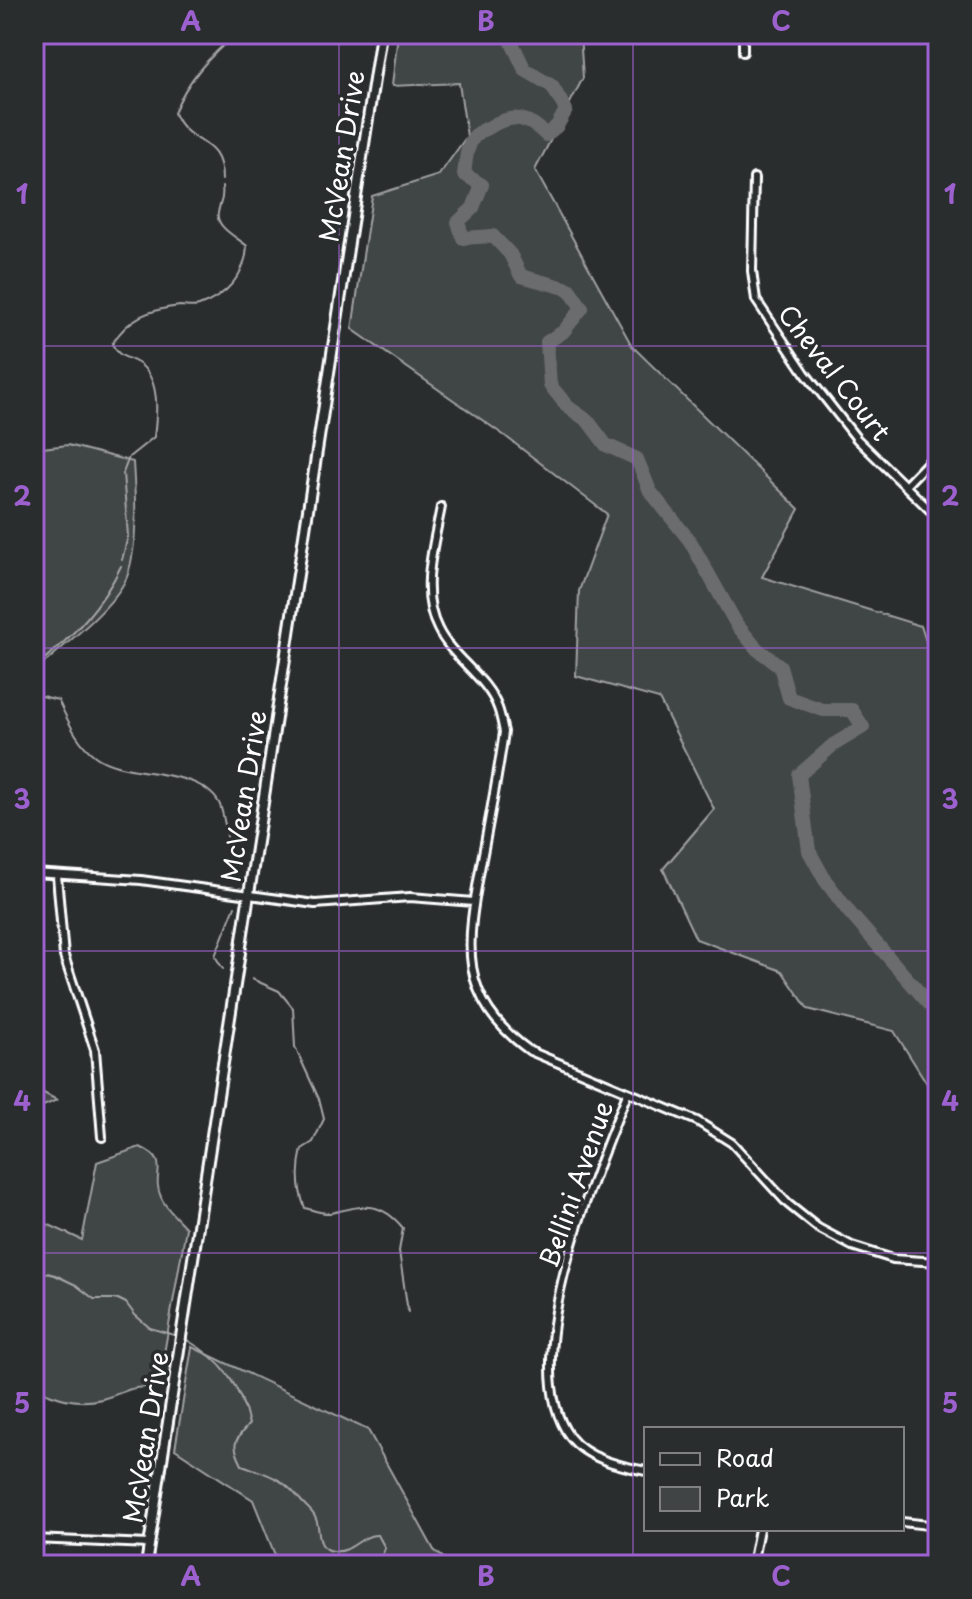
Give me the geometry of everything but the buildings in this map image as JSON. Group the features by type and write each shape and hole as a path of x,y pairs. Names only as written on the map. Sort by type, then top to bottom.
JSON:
{"main road":[{"name":"McVean Drive","path":"146,1565 381,34"}],"street":[{"path":"743,34 743,52"},
{"name":"Cheval Court","path":"754,178 752,271 756,300 789,350 857,439 938,518"},
{"path":"905,486 938,452"},
{"path":"441,507 431,559 429,591 432,610 438,630 484,685 497,706 504,732 470,941 470,963 478,990 490,1014 506,1034 530,1051 697,1121 732,1143 788,1204 818,1228 852,1246 893,1259 938,1262"},
{"path":"34,873 141,880 315,904 410,897 474,902"},
{"path":"57,876 64,956 95,1050 102,1137"},
{"name":"Bellini Avenue","path":"627,1094 570,1245 558,1304 550,1389 557,1414 570,1438 587,1452 644,1470"},
{"path":"904,1522 938,1526"},
{"path":"752,1565 759,1531"},
{"path":"34,1539 149,1544"}],"green space":[{"path":"398,34 580,34 583,78 535,170 632,346 799,509 762,577 921,626 938,677 938,1101 894,1031 808,1009 782,971 696,939 663,869 714,809 659,699 576,676 579,591 607,514 505,436 352,329 372,196 439,175 467,136 459,83 392,86"},
{"path":"68,445 133,462 134,547 128,574 113,599 34,672 34,449"},
{"path":"34,1088 57,1100 34,1110"},
{"path":"140,1147 156,1158 161,1197 186,1228 158,1388 134,1388 102,1399 84,1401 51,1395 34,1388 34,1218 82,1240 97,1162"},
{"path":"192,1347 368,1430 434,1550 452,1565 279,1565 253,1500 175,1449"}],"waterway":[{"path":"222,180 217,155 188,132 174,113 185,90 200,70 236,34"},
{"path":"511,34 525,70 552,86 566,110 557,126 546,135 527,121 513,119 498,123 474,137 468,150 464,174 482,185 473,208 458,222 463,238 493,236 510,254 521,276 569,289 582,308 563,332 547,342 550,385 568,407 588,421 606,445 637,459 650,491 690,541 737,625 757,649 780,666 789,698 823,710 852,710 863,727 833,745 799,775 809,851 825,880 849,912 938,1014"},
{"path":"122,560 128,536 123,473 129,457 154,437 156,397 151,378 145,370 120,354 112,344 125,327 140,316 180,306 199,306 233,283 243,266 247,246 220,223 218,213 222,187"},
{"path":"34,667 84,621 121,566"},
{"path":"34,694 58,700 78,737 95,756 124,768 178,777 209,791 221,808 234,875"},
{"path":"223,969 215,956 235,906"},
{"path":"252,979 279,991 293,1008 295,1047 319,1099 324,1119 313,1142 302,1149 300,1156 299,1186 305,1208 328,1213 369,1207 386,1212 403,1228 399,1251 408,1312"},
{"path":"34,1270 76,1285 94,1299 118,1299 126,1303 150,1328 174,1335"},
{"path":"187,1340 220,1365 240,1397 249,1424 236,1443 242,1465 269,1475 289,1488 314,1515 324,1547 334,1551 346,1550 378,1535 385,1548 378,1565"}]}
